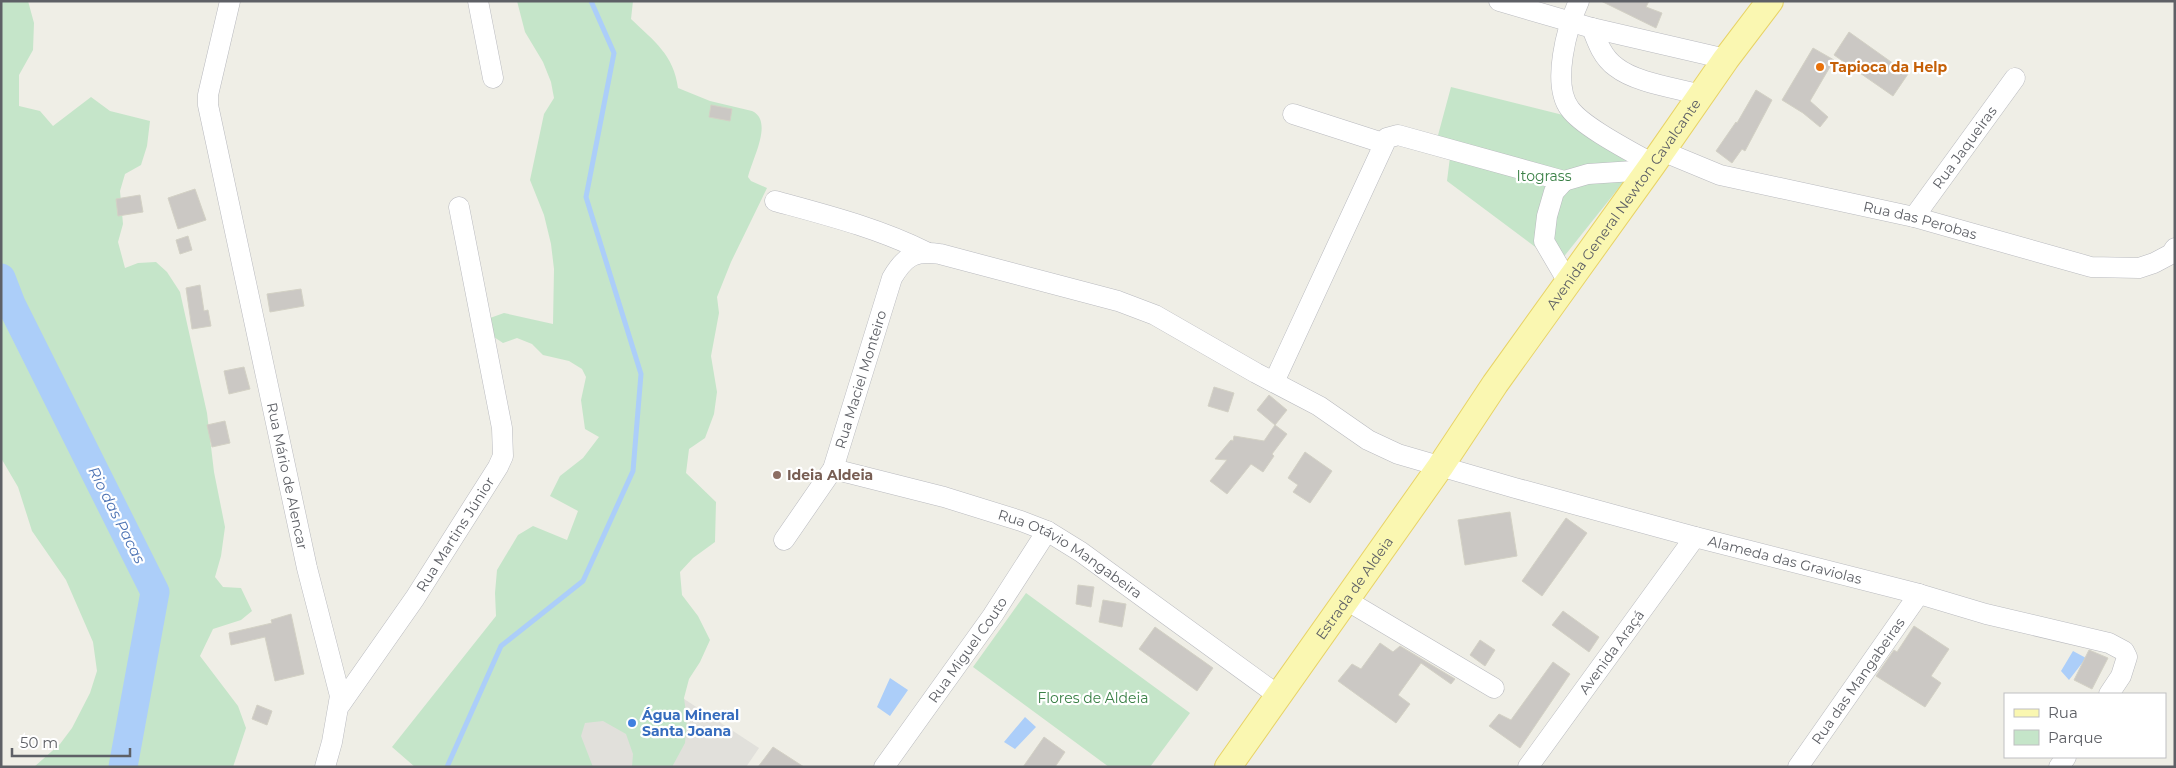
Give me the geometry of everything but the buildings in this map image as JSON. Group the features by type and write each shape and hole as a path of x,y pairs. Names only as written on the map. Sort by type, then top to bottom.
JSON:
{"main road":[{"name":"Avenida General Newton Cavalcante","path":"1478,408 1655,162 1726,59 1770,1"},
{"name":"Estrada de Aldeia","path":"1228,767 1440,466 1478,408"}],"street":[{"name":"Rua Mário de Alencar","path":"230,1 208,95 208,105 307,568 339,688 340,705 325,767"},
{"path":"478,1 493,78"},
{"path":"1499,1 1592,28 1726,59"},
{"name":"Rua das Perobas","path":"1579,1 1570,22 1561,76 1566,102 1581,120 1655,162 1914,217 2091,267 2139,268 2154,264 2171,254 2175,248"},
{"path":"1592,28 1598,44 1615,67 1644,80 1701,94"},
{"name":"Rua Jaqueiras","path":"1914,217 2015,78"},
{"path":"1294,114 1383,143"},
{"path":"1274,382 1383,143 1387,138 1398,135 1564,180 1655,162"},
{"path":"1564,180 1554,192 1546,216 1544,241 1568,282"},
{"name":"Alameda das Graviolas","path":"775,201 876,230 926,252 968,261 1136,307 1155,315 1319,406 1344,426 1381,448 1696,537 1919,594 2027,625 2108,643 2124,651 2127,657 2121,676 2110,693"},
{"name":"Rua Martins Júnior","path":"340,705 415,598 498,467 503,456 502,428 459,207"},
{"name":"Rua Maciel Monteiro","path":"784,540 833,469 886,292 899,267 916,253 926,252"},
{"name":"Rua Otávio Mangabeira","path":"833,469 944,497 1047,531 1081,552 1279,696"},
{"name":"Rua Miguel Couto","path":"884,767 993,615 1047,531"},
{"name":"Avenida Araçá","path":"1528,767 1696,537"},
{"name":"Rua das Mangabeiras","path":"1798,767 1919,594"},
{"path":"1346,600 1494,688"}],"shaded area":[{"name":"Água Mineral Santa Joana","path":"597,642 759,748 746,767 514,767"}],"green space":[{"path":"1,1 28,1 34,23 33,50 19,75 19,106 40,111 53,126 91,97 110,111 150,121 147,146 141,165 125,174 120,191 123,224 118,242 125,268 138,263 156,262 167,272 180,292 207,413 214,472 225,527 221,556 215,577 223,587 241,588 252,611 241,620 213,629 200,656 238,706 246,728 233,767 34,767 60,744 72,728 90,693 97,671 93,642 66,580 32,531 18,487 1,458"},
{"path":"517,1 633,1 631,19 662,49 672,66 678,88 710,101 752,111 758,116 761,123 760,141 748,177 751,181 767,188 731,262 717,297 719,313 711,356 717,392 714,414 705,438 689,449 686,473 716,502 715,542 693,558 680,572 682,595 698,616 710,640 700,662 689,679 684,698 687,720 685,743 672,767 632,767 633,754 626,734 603,721 585,723 581,736 593,767 415,767 392,747 496,616 497,570 518,535 533,526 567,540 578,511 550,496 560,476 583,458 599,437 585,429 581,400 586,377 582,369 569,361 543,355 532,344 517,338 503,343 494,337 490,318 504,313 553,324 554,269 551,244 544,215 530,180 544,114 554,98 551,82 543,62 525,32"},
{"name":"Itograss","path":"1451,87 1563,115 1637,165 1558,264 1447,181 1450,157 1437,139"},
{"name":"Flores de Aldeia","path":"1026,593 1190,713 1150,767 1109,767 973,667"}],"water":[{"path":"2073,651 2086,658 2069,680 2061,671"},
{"path":"890,678 908,690 890,716 877,707"},
{"path":"1025,717 1036,727 1015,749 1004,742"}],"waterway":[{"path":"447,767 501,646 583,581 633,471 641,374 586,197 614,53 591,1"},
{"name":"Rio das Pacas","path":"1,278 11,304 155,592 123,767"}],"place":[{"name":"Tapioca da Help","path":"1820,67"},
{"name":"Ideia Aldeia","path":"777,475"},
{"name":"Água Mineral Santa Joana","path":"632,723"}]}
